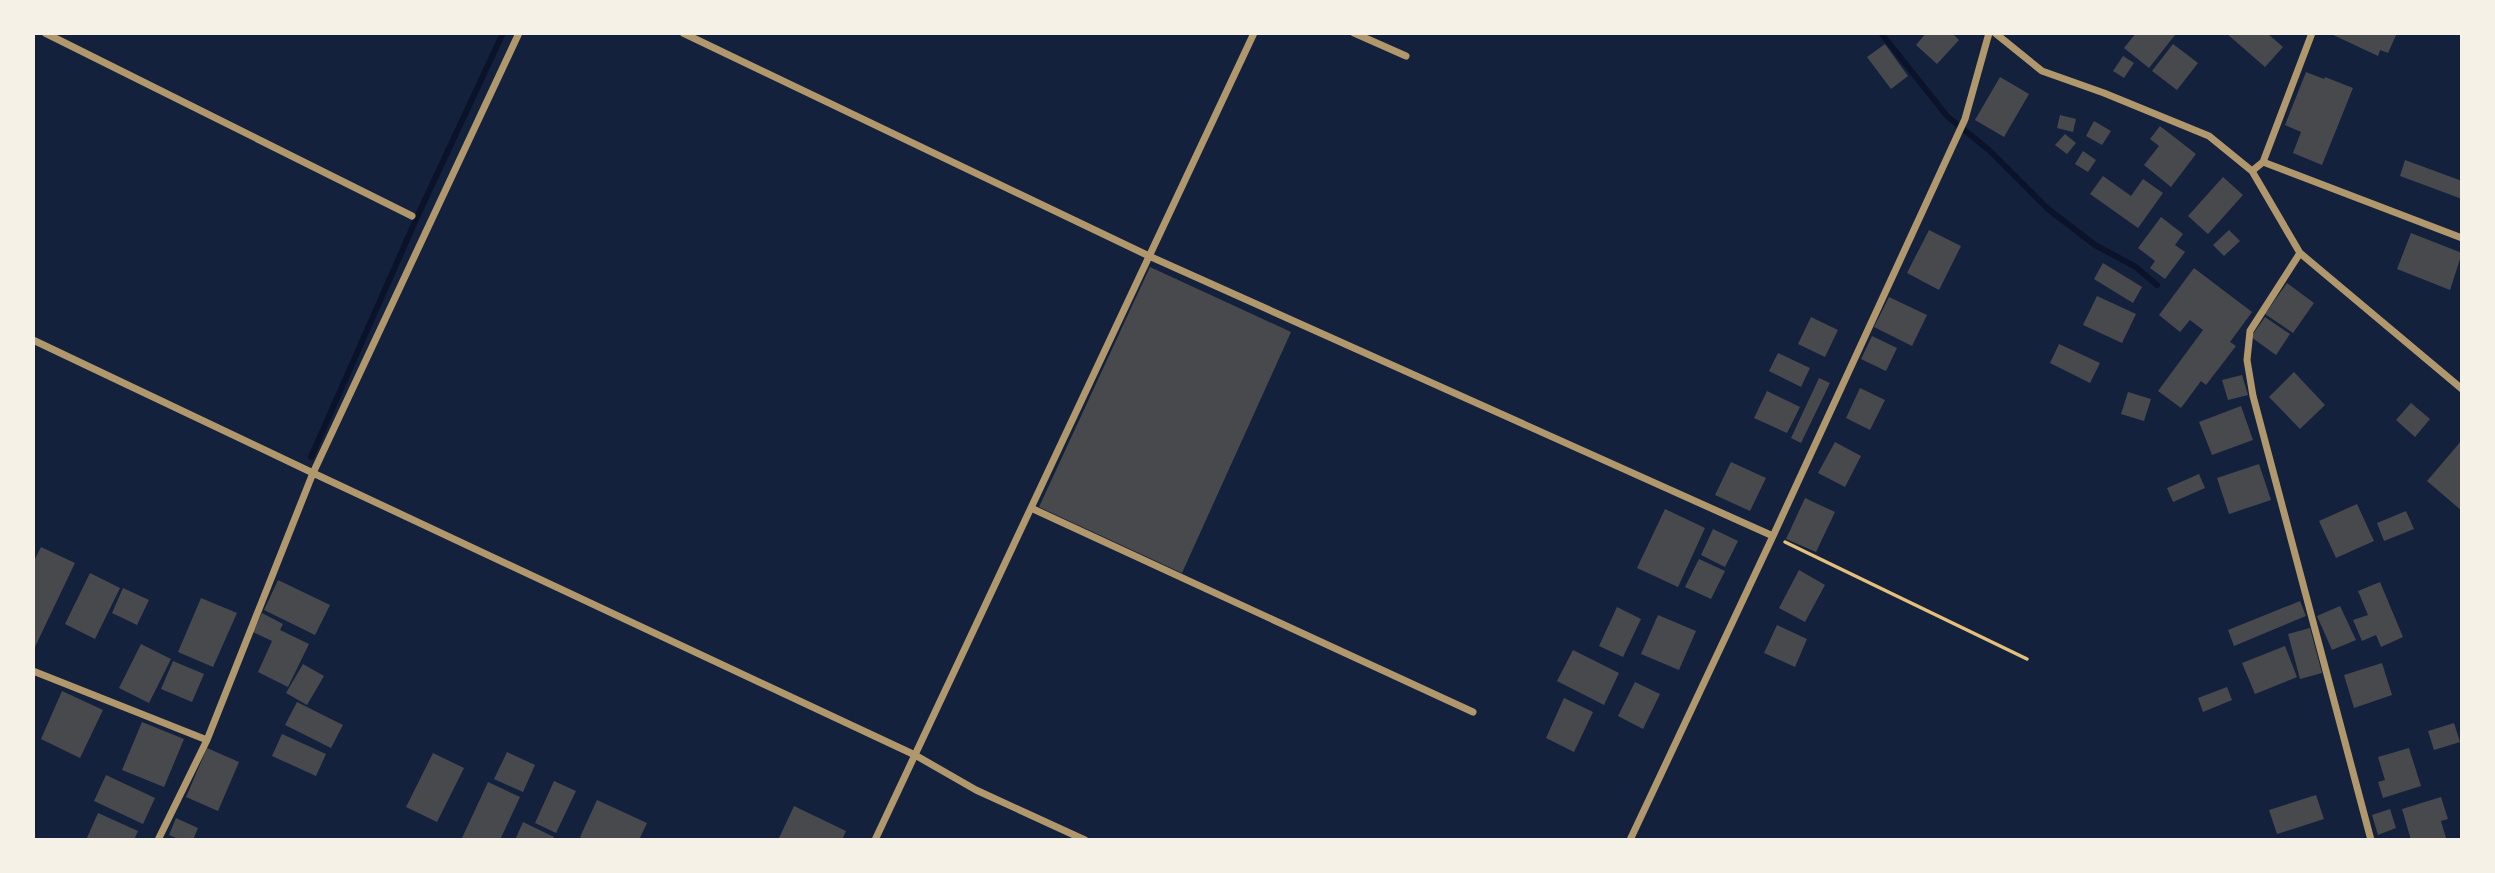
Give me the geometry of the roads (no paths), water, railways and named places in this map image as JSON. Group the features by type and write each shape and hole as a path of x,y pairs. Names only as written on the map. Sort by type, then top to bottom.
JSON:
{"street":[{"path":"45,33 412,216"},
{"path":"158,840 206,740 313,473 519,33"},
{"path":"683,33 1149,256 1773,536"},
{"path":"875,840 1254,33"},
{"path":"1354,33 1406,56"},
{"path":"1630,840 1965,119 1989,33"},
{"path":"1995,33 2042,71 2209,136 2252,171 2300,253 2462,389"},
{"path":"2252,171 2263,162 2312,33"},
{"path":"2263,162 2462,238"},
{"path":"2300,253 2250,331 2247,360 2253,396 2371,840"},
{"path":"33,340 915,755 976,790 1085,840"},
{"path":"1031,508 1473,712"},
{"path":"33,671 206,740"}],"waterway":[{"path":"311,457 417,217 503,33"},
{"path":"1881,33 1947,116 1990,151 2048,209 2095,245 2136,267 2157,285"}]}
